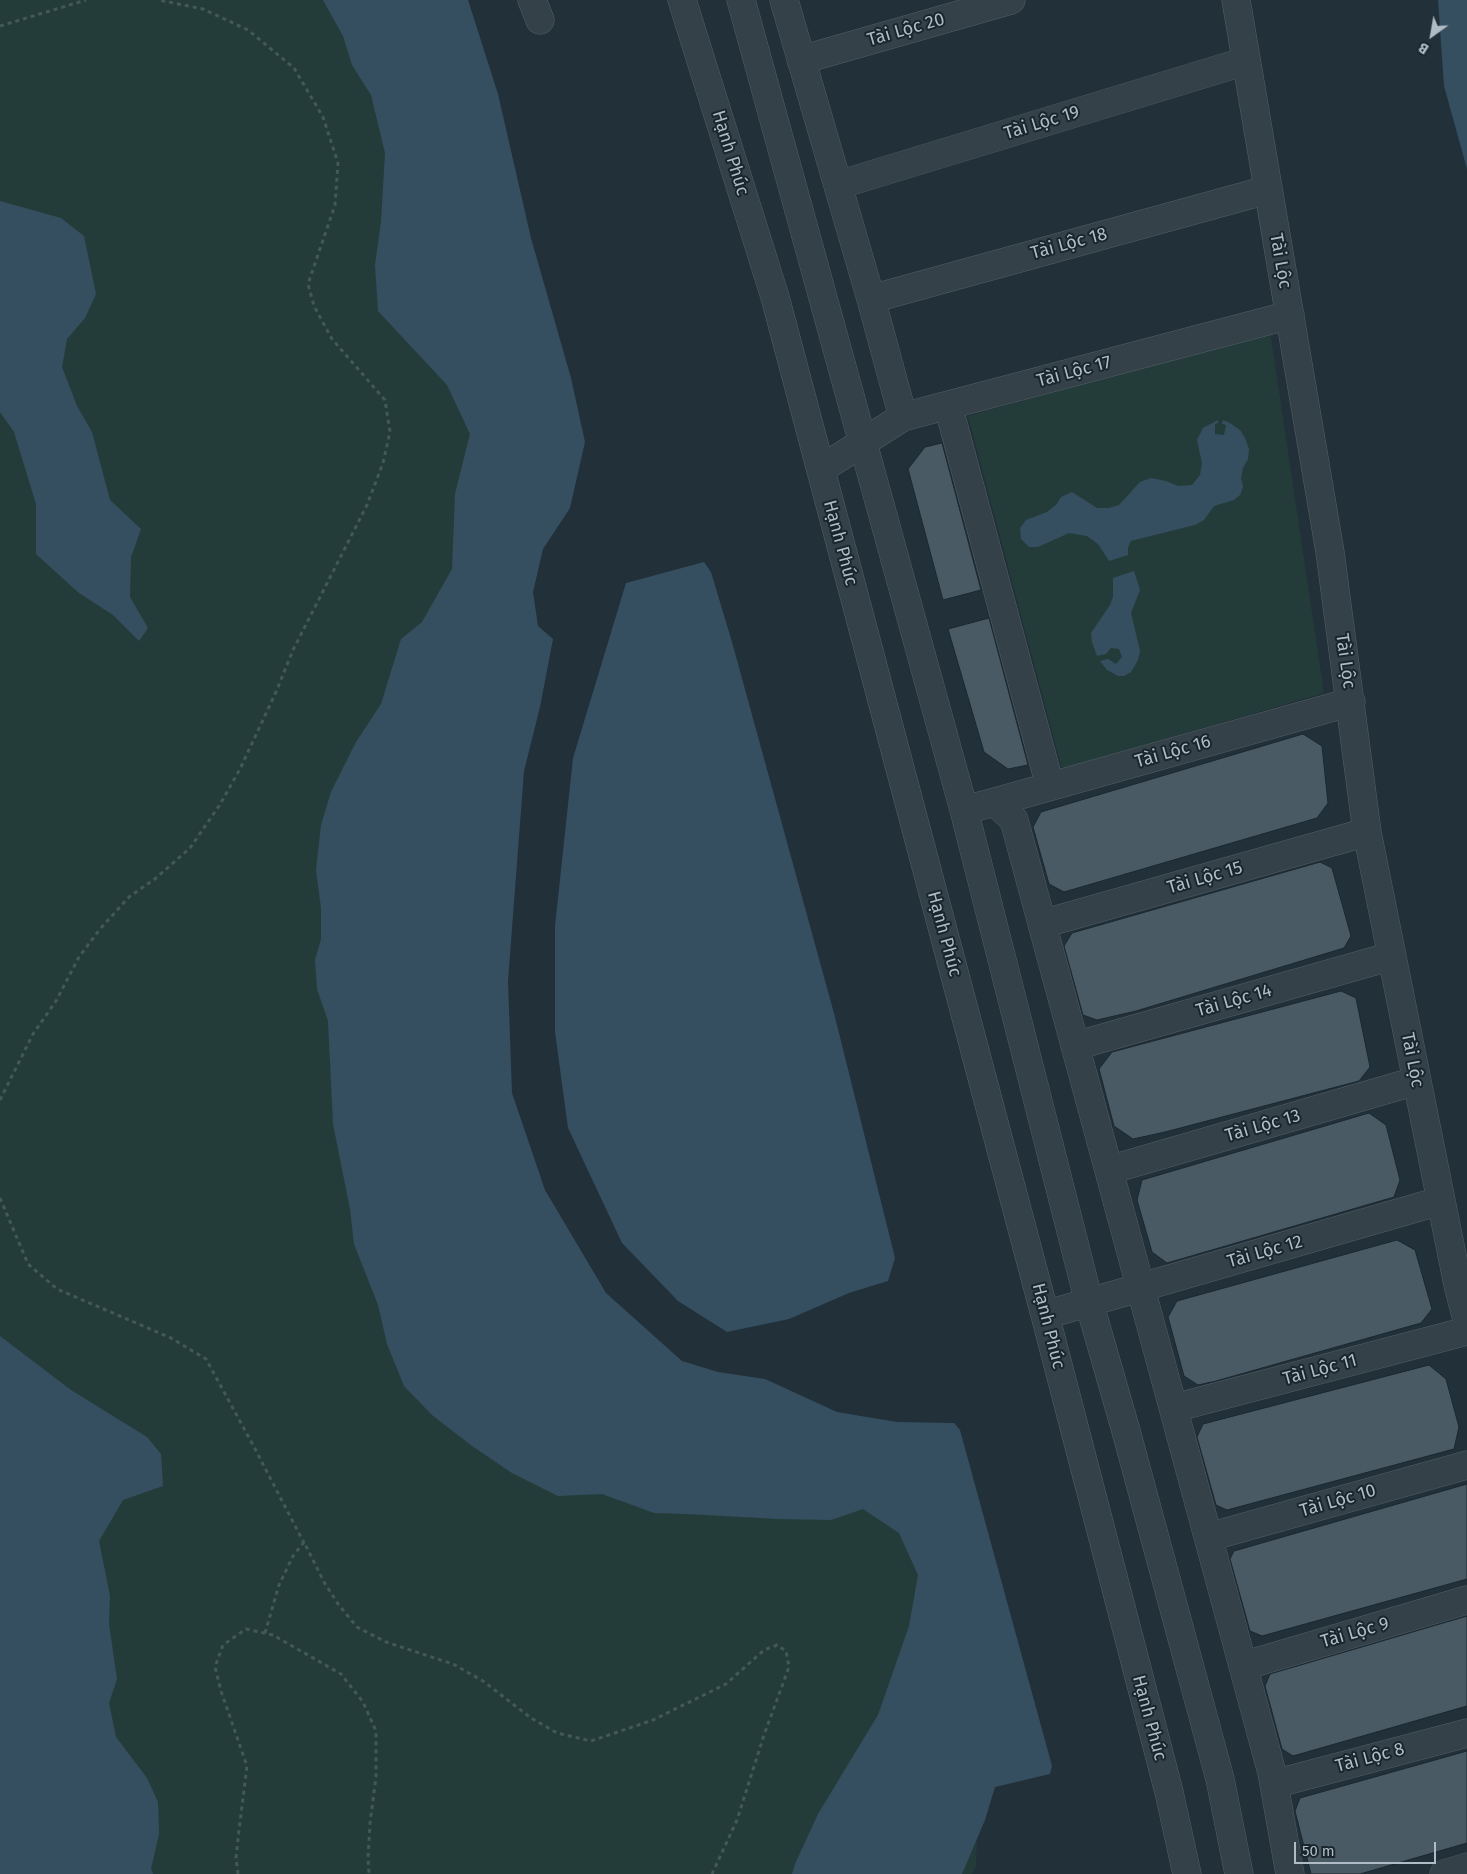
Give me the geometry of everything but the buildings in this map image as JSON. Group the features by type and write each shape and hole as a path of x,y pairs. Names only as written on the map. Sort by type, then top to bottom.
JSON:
{"street":[{"name":"Hạnh Phúc","path":"682,0 775,297 1045,1315 1166,1782 1187,1874"},
{"path":"741,0 964,810 1088,1302 1126,1431 1220,1779 1239,1874"},
{"path":"784,0 904,417"},
{"name":"Tài Lộc 20","path":"801,60 1011,0"},
{"name":"Tài Lộc","path":"1236,0 1330,552 1367,832 1440,1201 1467,1320"},
{"name":"Tài Lộc 19","path":"838,185 1246,61"},
{"name":"Tài Lộc 18","path":"871,299 1267,190"},
{"name":"Tài Lộc 17","path":"821,469 904,417 1290,314"},
{"path":"948,406 1050,786"},
{"name":"Tài Lộc 16","path":"964,810 1351,702"},
{"path":"995,802 1014,820 1274,1784 1290,1874"},
{"name":"Tài Lộc 15","path":"1042,924 1367,832"},
{"name":"Tài Lộc 14","path":"1075,1046 1392,956"},
{"name":"Tài Lộc 13","path":"1109,1170 1416,1081"},
{"name":"Tài Lộc 12","path":"1045,1315 1440,1201"},
{"name":"Tài Lộc 11","path":"1174,1408 1467,1331"},
{"name":"Tài Lộc 10","path":"1209,1538 1467,1465"},
{"name":"Tài Lộc 9","path":"1243,1666 1467,1600"},
{"name":"Tài Lộc 8","path":"1274,1784 1467,1733"},
{"path":"1444,1874 1467,1867"}],"path":[{"path":"0,26 86,0"},
{"path":"0,1100 33,1034 56,1001 79,957 100,929 129,897 156,878 190,848 219,806 240,769 276,692 293,650 367,505 383,463 390,432 385,400 332,340 314,306 308,284 335,205 338,163 324,118 294,68 248,30 203,9 159,0"},
{"path":"0,1198 28,1264 58,1289 171,1338 206,1359 307,1548"},
{"path":"265,1633 279,1585 290,1563 304,1542 324,1582 338,1604 357,1627 386,1642 453,1664 483,1681 531,1718 557,1733 591,1741 653,1720 726,1684 764,1650 777,1645 786,1651 789,1667 764,1735 737,1820 712,1874"},
{"path":"238,1874 236,1858 247,1766 221,1692 215,1667 223,1644 246,1629 272,1635 340,1674 363,1702 376,1731 376,1777 370,1823 368,1874"}],"green space":[{"path":"0,0 353,0 492,390 469,634 515,1295 933,1522 978,1808 976,1866 972,1874 0,1874"},
{"path":"1270,331 1324,693 1062,769 968,416"}],"water":[{"path":"323,0 468,0 498,94 531,238 571,378 585,442 570,508 543,549 533,592 538,626 553,639 540,707 524,771 508,981 512,1093 545,1190 606,1293 682,1361 718,1372 765,1379 837,1412 897,1422 954,1423 960,1430 1052,1766 1050,1774 995,1787 985,1820 962,1874 792,1874 818,1814 878,1715 909,1626 918,1575 899,1533 863,1509 831,1520 778,1519 654,1513 602,1494 558,1496 512,1473 472,1446 432,1415 404,1386 387,1344 378,1305 354,1244 350,1209 333,1124 328,1021 317,989 315,960 321,939 321,908 316,870 321,825 331,792 356,742 381,704 401,639 422,622 452,569 455,494 470,434 447,385 378,311 375,265 381,222 385,153 371,95 352,65 343,36"},
{"path":"1438,0 1467,0 1467,169 1444,86"},
{"path":"0,201 61,218 84,236 96,294 85,318 67,339 62,367 77,406 92,432 110,500 141,529 131,557 130,597 148,628 139,641 113,615 79,593 36,554 36,504 14,432 0,412"},
{"path":"1218,420 1218,423 1215,424 1215,434 1224,435 1226,425 1222,424 1223,420 1240,430 1249,449 1248,459 1243,468 1241,478 1243,487 1240,495 1234,500 1214,506 1204,520 1195,525 1131,541 1128,547 1128,555 1109,561 1098,544 1087,536 1069,533 1038,547 1029,547 1021,539 1020,528 1026,520 1047,512 1056,505 1061,497 1072,492 1097,508 1109,508 1119,505 1140,482 1151,478 1178,486 1192,485 1200,475 1202,463 1197,440 1203,428"},
{"path":"704,562 711,572 732,642 835,1017 895,1258 888,1281 849,1293 789,1319 727,1332 678,1301 622,1243 568,1128 555,1032 555,926 573,758 626,583"},
{"path":"1134,571 1140,590 1131,613 1140,651 1138,660 1131,672 1124,676 1118,676 1107,670 1100,661 1108,659 1116,664 1122,657 1119,649 1111,648 1106,654 1097,656 1091,633 1110,605 1113,597 1113,578"},
{"path":"0,1336 71,1390 147,1437 161,1454 163,1486 123,1500 99,1541 110,1596 109,1624 117,1679 109,1703 116,1737 147,1778 158,1802 159,1834 151,1869 153,1874 0,1874"}]}
